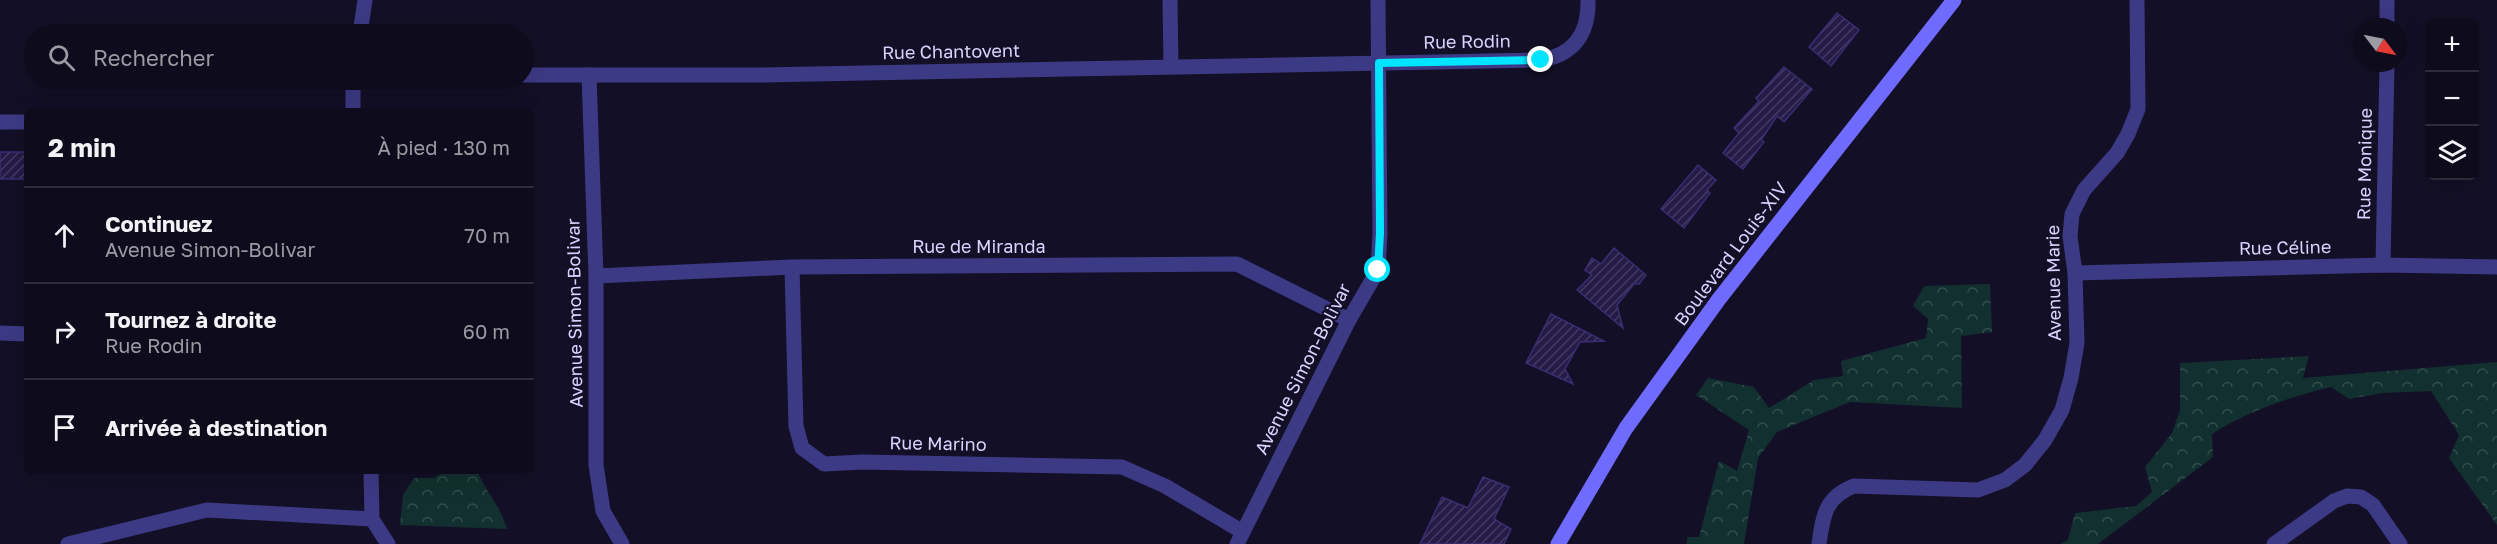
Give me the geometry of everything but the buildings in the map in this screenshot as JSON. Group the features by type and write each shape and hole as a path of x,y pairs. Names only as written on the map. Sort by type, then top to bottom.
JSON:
{"main road":[{"name":"Boulevard Louis-XIV","path":"1558,544 1626,428 1719,299 1954,0"}],"street":[{"path":"361,24 365,0"},
{"path":"1170,0 1171,67"},
{"name":"Avenue Simon-Bolivar","path":"1240,538 1349,320 1378,270 1380,233 1378,0"},
{"name":"Rue Rodin","path":"1379,63 1557,58 1572,49 1582,32 1589,13 1588,0"},
{"name":"Avenue Marie","path":"1819,544 1822,520 1830,502 1840,492 1854,486 1977,490 2005,480 2025,465 2045,440 2062,410 2072,378 2076,343 2075,273 2070,236 2072,214 2085,190 2123,144 2138,109 2140,81 2137,0"},
{"path":"2387,0 2387,18"},
{"name":"Rue Chantovent","path":"534,75 761,75 1379,63"},
{"name":"Rue Monique","path":"2384,265 2386,72"},
{"name":"Avenue Simon-Bolivar","path":"589,75 596,276 596,465 603,511 622,544"},
{"path":"353,90 353,108"},
{"path":"0,122 24,122"},
{"name":"Rue de Miranda","path":"596,276 792,267 1237,264 1349,320"},
{"name":"Rue Céline","path":"2075,273 2384,265 2497,267"},
{"name":"Rue Marino","path":"792,267 796,426 802,448 824,464 862,462 1122,466 1165,486 1240,538"},
{"path":"0,333 24,334"},
{"path":"371,474 372,519 388,544"},
{"path":"2274,544 2334,501 2347,496 2361,497 2373,505 2400,544"},
{"path":"68,544 207,510 372,519"}],"green space":[{"path":"1990,284 1992,332 1961,336 1962,408 1850,402 1777,432 1758,458 1744,544 1687,544 1687,537 1699,537 1719,461 1737,471 1749,430 1696,395 1708,378 1754,387 1769,408 1814,380 1843,376 1841,361 1926,338 1928,319 1913,306 1924,286"},
{"path":"2309,356 2303,378 2497,362 2497,525 2449,458 2459,435 2431,391 2383,393 2349,399 2331,387 2270,406 2240,418 2212,434 2213,457 2098,544 2060,544 2068,540 2075,513 2136,506 2152,492 2145,467 2172,433 2180,410 2180,363"},
{"path":"440,474 479,474 507,529 400,525 403,495 414,478 433,478"}],"route":[{"path":"1378,270 1380,233 1379,63 1541,60"}]}
